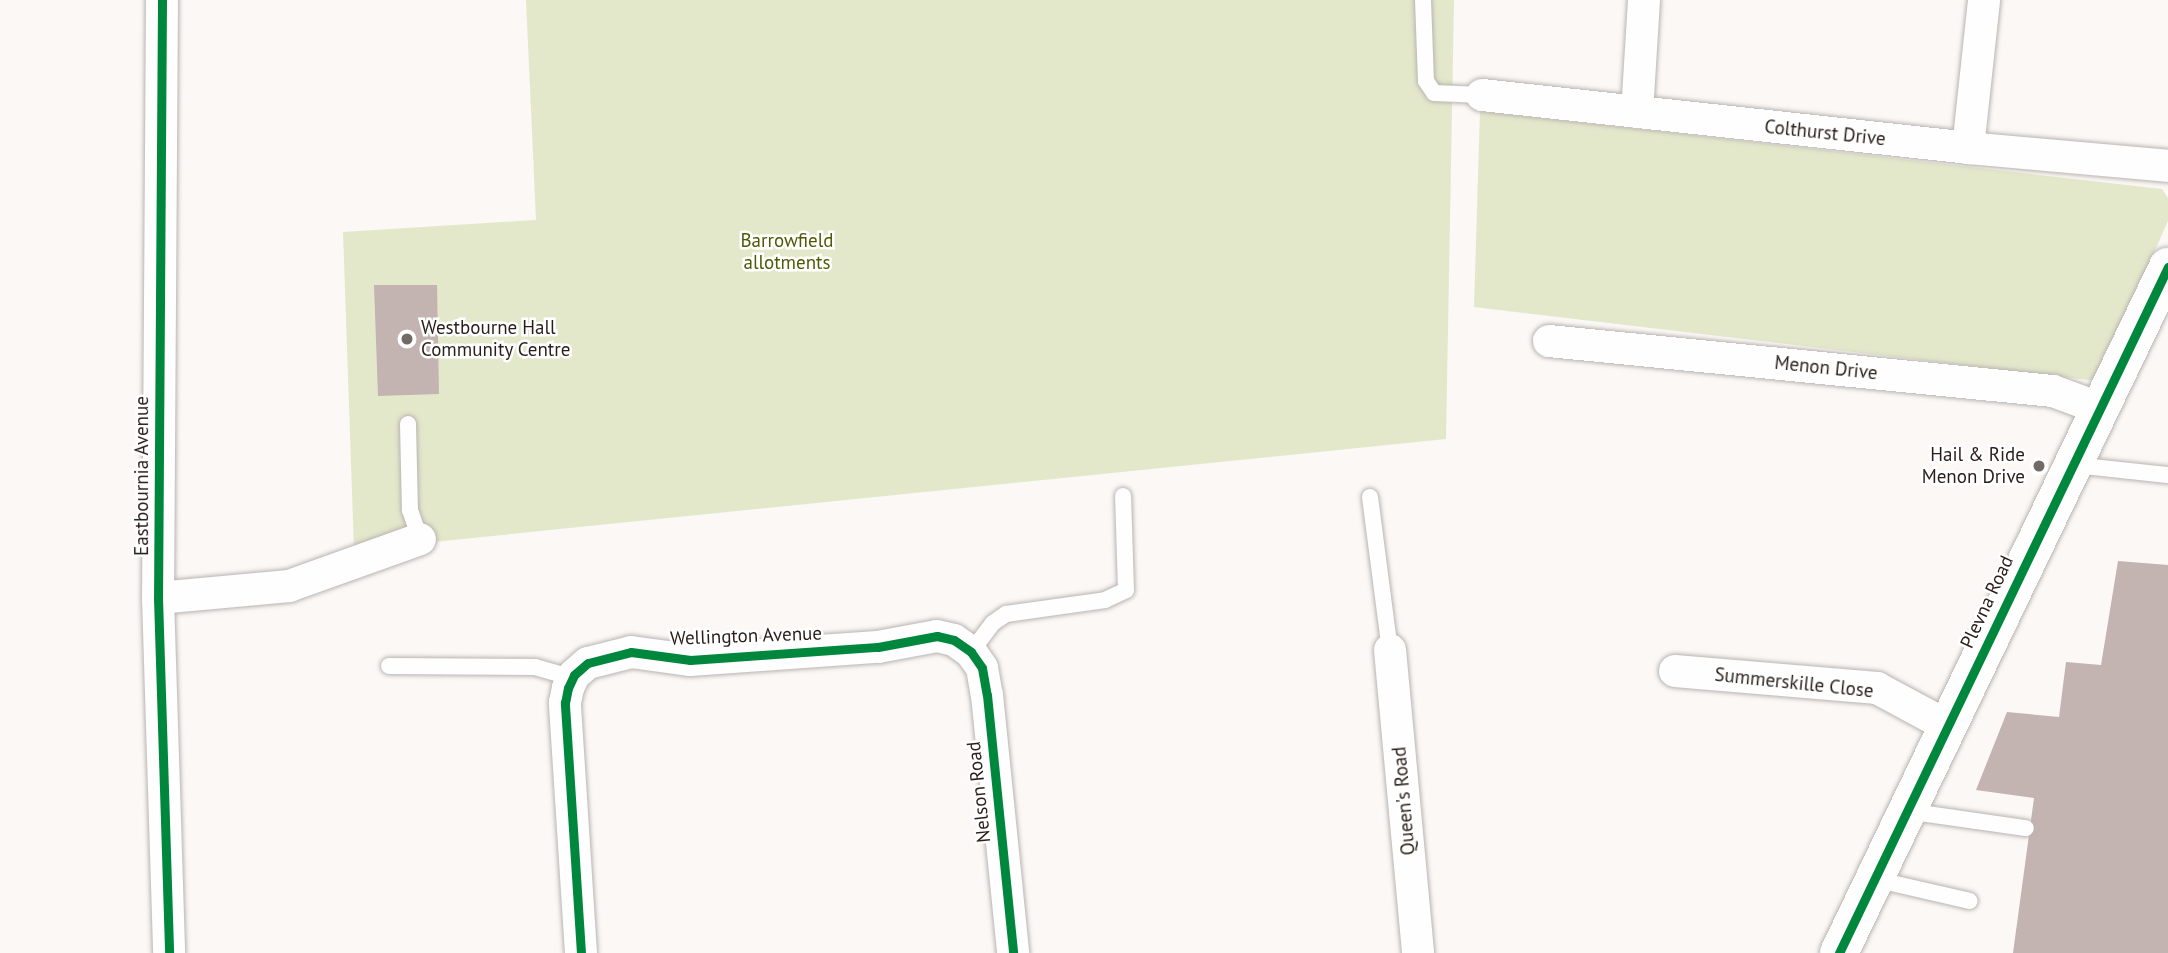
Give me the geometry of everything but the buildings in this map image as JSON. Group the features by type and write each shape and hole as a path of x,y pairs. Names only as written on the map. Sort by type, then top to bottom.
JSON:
{"street":[{"name":"Eastbournia Avenue","path":"162,0 158,598 169,953"},
{"path":"1637,112 1644,0"},
{"path":"1968,148 1984,0"},
{"name":"Colthurst Drive","path":"1482,95 1968,148 2168,166"},
{"name":"Plevna Road","path":"1839,953 2168,267"},
{"name":"Menon Drive","path":"1549,341 2042,390 2069,394 2099,408"},
{"path":"158,598 289,586 420,539"},
{"name":"Wellington Avenue","path":"573,678 588,663 631,652 690,660 878,647 937,636 962,646"},
{"name":"Nelson Road","path":"962,646 982,668 987,695 1013,953"},
{"name":"Queen's Road","path":"1390,650 1418,953"},
{"name":"Summerskille Close","path":"1675,671 1877,688 1948,726"},
{"path":"573,678 565,703 581,953"}],"lane":[{"path":"1423,0 1426,81 1434,93 1482,95"},
{"path":"408,424 410,510 420,539"},
{"path":"2071,465 2168,475"},
{"path":"962,646 1006,614 1105,600 1126,590 1123,496"},
{"path":"1370,497 1390,650"},
{"path":"389,666 535,667 573,678"},
{"path":"1906,811 2026,828"},
{"path":"1874,880 1970,901"}],"green space":[{"name":"Barrowfield allotments","path":"526,0 1454,0 1446,439 354,550 343,232 536,220"},
{"path":"1480,111 2162,189 2168,198 2168,221 2097,381 1474,307"}],"cycle path":[{"path":"162,0 158,598 169,953"},
{"path":"1839,953 2168,267"},
{"path":"581,953 565,703 574,675 588,663 631,652 690,660 878,647 937,636 954,640 971,652 982,668 1013,953"}],"place":[{"name":"Westbourne Hall Community Centre","path":"407,339"},
{"name":"Hail & Ride Menon Drive","path":"2039,466"}]}
